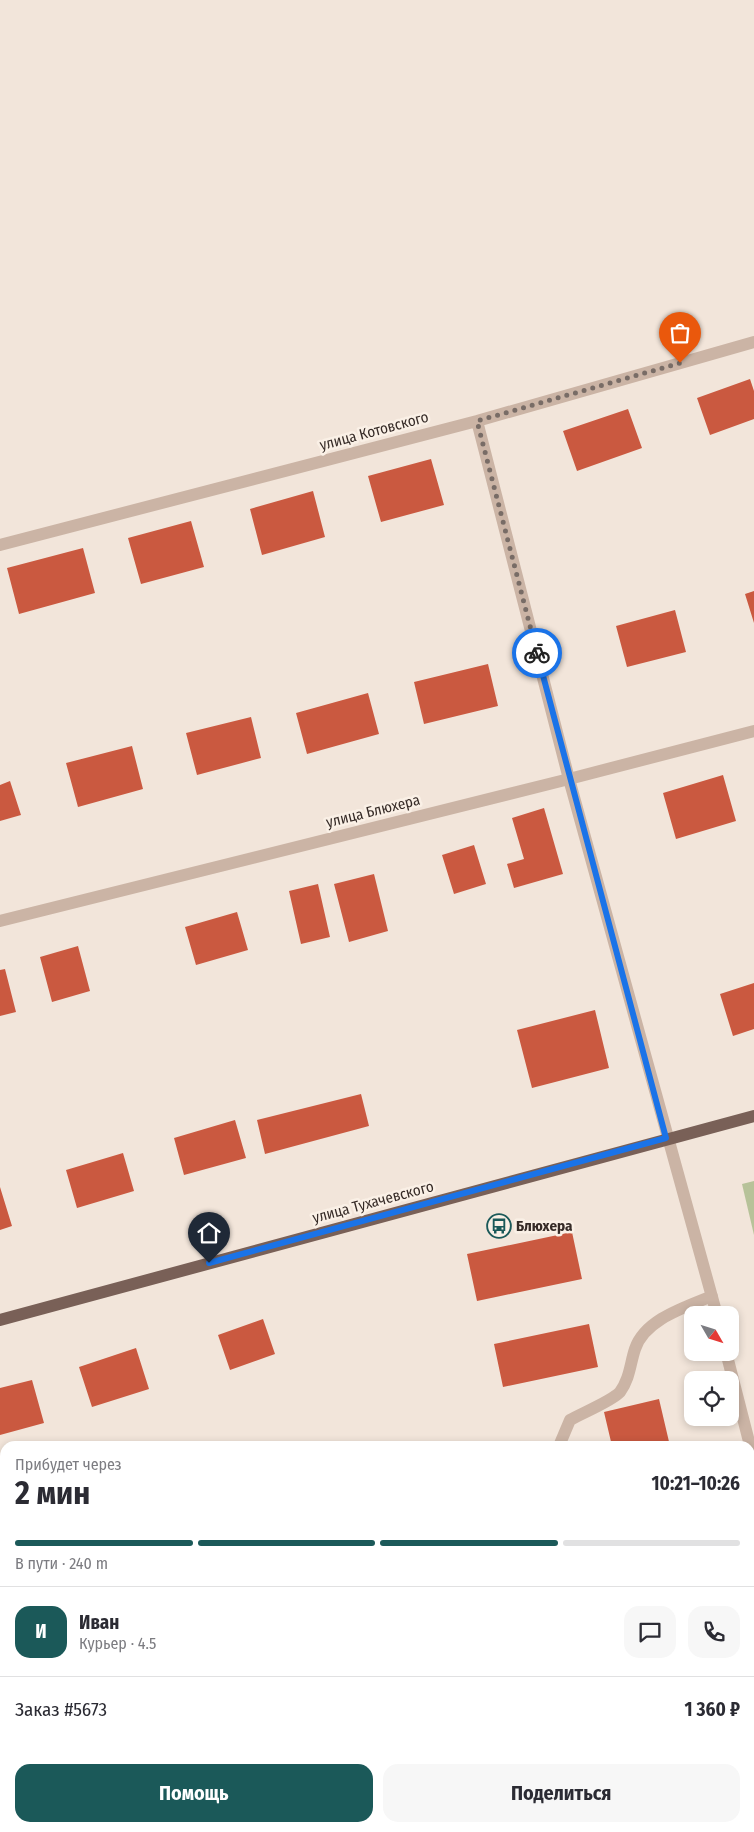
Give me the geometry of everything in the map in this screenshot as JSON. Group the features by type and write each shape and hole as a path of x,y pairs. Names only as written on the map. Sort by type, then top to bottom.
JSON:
{"main road":[{"name":"улица Тухачевского","path":"0,1320 666,1138 754,1116"}],"street":[{"name":"улица Котовского","path":"0,545 477,421 754,342"},
{"path":"477,421 569,779 666,1138 715,1306"},
{"name":"улица Блюхера","path":"0,921 754,731"},
{"path":"561,1441 570,1420 619,1393 630,1375 636,1348 645,1331 675,1312 712,1296"},
{"path":"728,1361 749,1441"}],"green space":[{"path":"754,1181 754,1235 742,1184"}],"building":[{"path":"750,379 754,391 754,419 710,435 697,398"},
{"path":"628,409 642,448 577,471 563,431"},
{"path":"431,459 444,505 381,522 368,476"},
{"path":"313,491 325,537 262,555 250,509"},
{"path":"191,521 204,567 141,584 128,538"},
{"path":"83,548 95,593 19,614 7,568"},
{"path":"754,591 754,623 745,594"},
{"path":"675,610 686,652 627,667 616,626"},
{"path":"488,664 498,706 424,724 414,682"},
{"path":"368,693 379,734 307,754 296,713"},
{"path":"251,717 261,758 197,775 186,733"},
{"path":"132,746 143,789 78,807 66,763"},
{"path":"723,775 736,821 676,839 663,793"},
{"path":"10,781 21,815 0,821 0,785"},
{"path":"544,808 563,874 514,888 507,864 524,859 512,818"},
{"path":"474,845 486,884 454,894 442,855"},
{"path":"374,874 388,931 349,942 334,884"},
{"path":"318,884 330,937 301,944 289,891"},
{"path":"237,912 248,950 196,965 185,927"},
{"path":"78,946 90,991 52,1002 40,957"},
{"path":"5,969 16,1012 0,1016 0,970"},
{"path":"754,983 754,1029 733,1036 720,994"},
{"path":"595,1010 609,1068 532,1088 517,1030"},
{"path":"361,1094 369,1126 265,1154 257,1120"},
{"path":"235,1120 246,1158 184,1175 174,1138"},
{"path":"123,1153 134,1191 77,1208 66,1170"},
{"path":"0,1187 12,1226 0,1230"},
{"path":"572,1232 582,1279 477,1301 467,1254"},
{"path":"263,1319 275,1354 230,1370 218,1335"},
{"path":"589,1324 598,1367 503,1387 494,1344"},
{"path":"136,1348 149,1389 92,1407 79,1367"},
{"path":"32,1380 44,1423 0,1435 0,1388"},
{"path":"659,1399 669,1441 611,1441 604,1412"}],"way so far":[{"path":"537,653 477,421 680,363"}],"place":[{"name":"Блюхера","path":"499,1226"}],"route":[{"path":"209,1263 666,1138 537,653"}]}
